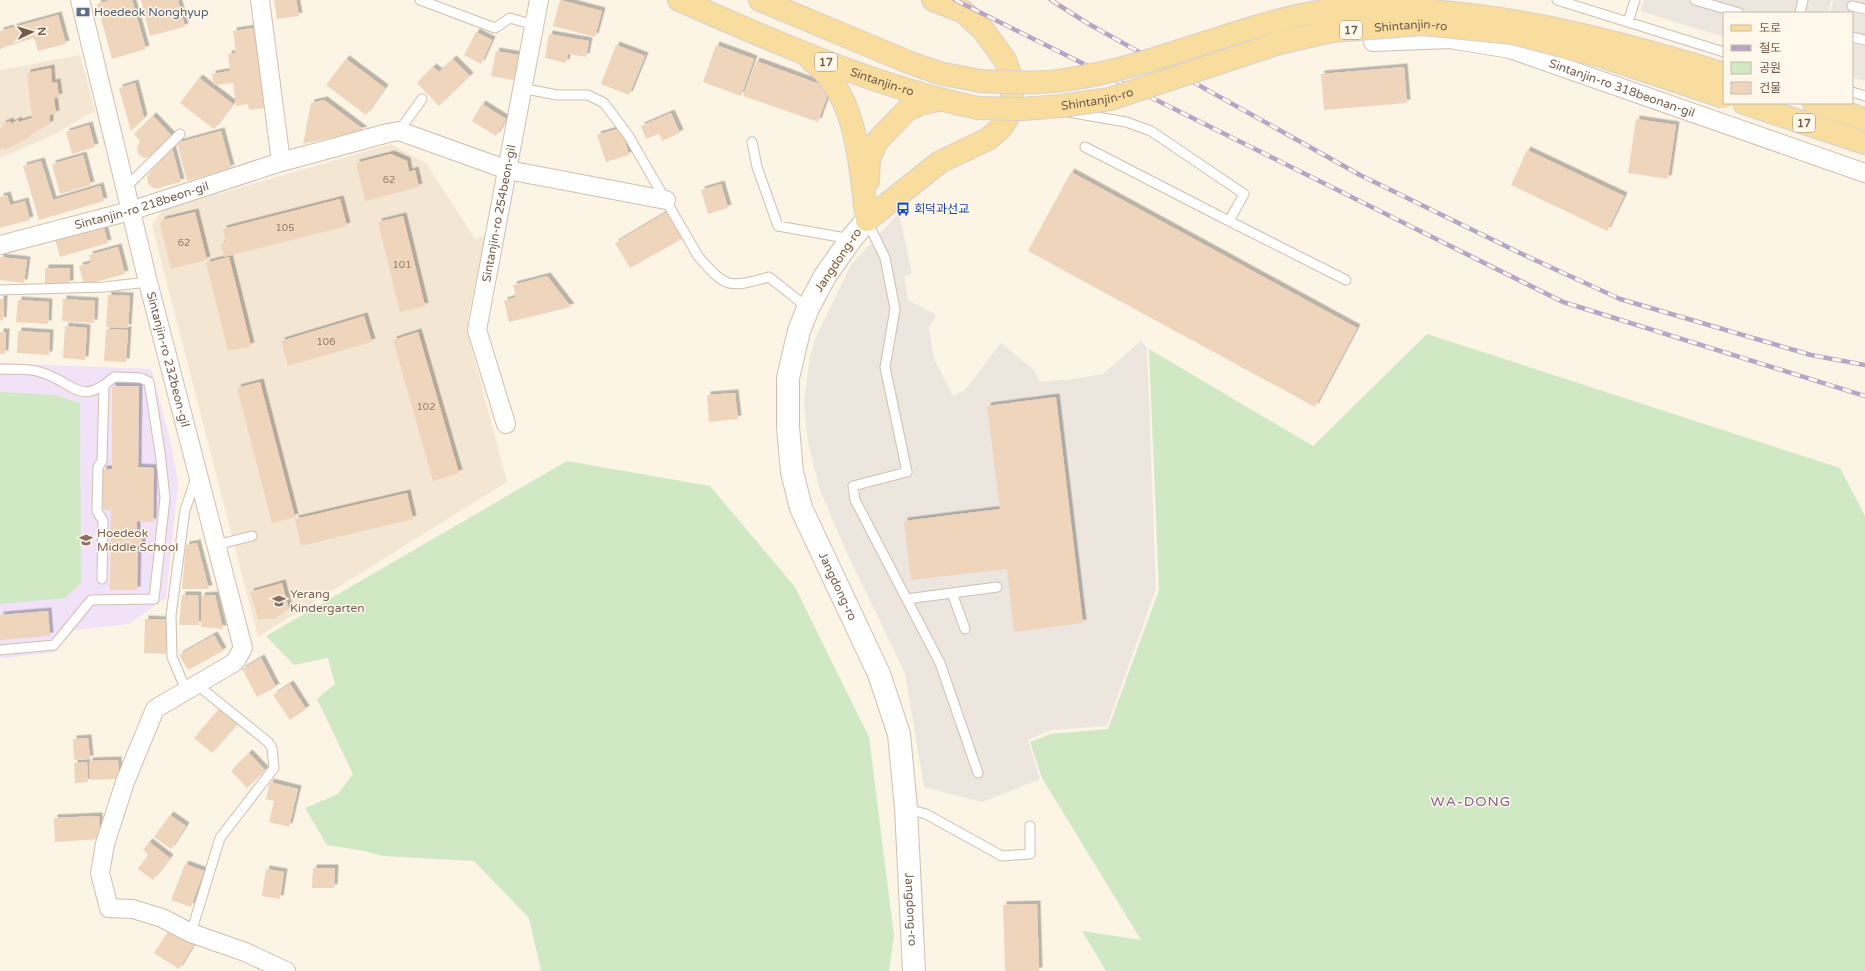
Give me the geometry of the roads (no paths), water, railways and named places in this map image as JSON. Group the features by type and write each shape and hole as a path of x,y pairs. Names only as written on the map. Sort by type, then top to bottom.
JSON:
{"main road":[{"name":"Sintanjin-ro","path":"679,0 796,50 867,78 938,100 978,108"},
{"name":"Shintanjin-ro","path":"760,0 908,62 939,73 980,81 1030,83 1064,80 1129,66 1279,21 1323,11 1373,6 1419,4 1481,10 1612,39 1723,74"},
{"path":"866,220 940,162 988,138 1001,128 1011,112 1013,83 1005,60 984,31 964,12 933,0"},
{"name":"Shintanjin-ro","path":"978,108 1023,109 1061,106 1110,99 1278,43 1332,31 1423,24 1512,33 1604,57 1723,97"},
{"path":"796,50 821,68 833,83 849,113 856,145 866,220"},
{"path":"866,220 869,159 877,141 907,110 920,104 938,100"},
{"name":"17","path":"1747,104 1865,143"},
{"name":"17","path":"1817,104 1865,119"}],"street":[{"name":"Sintanjin-ro 232beon-gil","path":"80,0 130,211 243,648 234,662 155,709 125,782 105,844 100,873 108,908 133,909 162,918 191,933"},
{"path":"260,0 281,162"},
{"name":"Sintanjin-ro 254beon-gil","path":"506,424 477,330 539,0"},
{"name":"Sintanjin-ro 318beonan-gil","path":"1366,0 1373,42 1450,39 1510,49 1865,173"},
{"name":"Sintanjin-ro 218beon-gil","path":"0,245 130,211 281,162 388,133 399,132 508,170 666,200"},
{"name":"Jangdong-ro","path":"866,220 825,276 808,308 799,331 788,378 788,427 792,472 801,508 880,674 899,734 906,808 914,971"},
{"path":"191,933 245,952 286,971"}],"lane":[{"path":"420,0 495,28 510,18 534,24"},
{"path":"1557,0 1723,52"},
{"path":"1628,22 1635,0"},
{"path":"1695,0 1736,12"},
{"path":"1800,12 1803,0"},
{"path":"1852,6 1865,9"},
{"path":"1853,37 1865,40"},
{"path":"522,88 557,95 588,95 604,103 628,134 698,256 711,272 728,284 743,284 770,277 808,308"},
{"path":"1853,92 1865,96"},
{"path":"399,132 422,99"},
{"path":"1011,112 1062,111 1126,122 1151,131 1244,194 1229,221"},
{"path":"125,188 180,134"},
{"path":"752,142 757,166 778,226 851,239"},
{"path":"1084,147 1346,280"},
{"path":"866,220 885,258 895,309 885,367 908,472 853,486 855,500 940,663 978,772"},
{"path":"0,290 104,287 148,282"},
{"path":"0,369 38,371 53,376 82,392 94,392 114,378 141,378 149,382 160,452 165,498 154,599 90,600 54,645 0,650"},
{"path":"102,579 103,521 97,511 98,467 102,461 104,386"},
{"path":"191,933 220,838 274,768 272,748 268,742 191,687 172,657 171,615 184,510 198,474"},
{"path":"216,545 252,536"},
{"path":"907,599 997,586"},
{"path":"952,593 965,629"},
{"path":"906,808 926,814 1002,856 1030,854 1030,826"}],"railway":[{"path":"955,0 1563,302 1865,396"},
{"path":"1051,0 1087,23 1360,175 1522,254 1620,299 1811,355 1865,365"}],"place":[{"name":"Hoedeok Nonghyup","path":"83,12"},
{"name":"회덕과선교","path":"903,209"},
{"name":"Hoedeok Middle School","path":"86,540"},
{"name":"Yerang Kindergarten","path":"279,601"}],"district":[{"name":"WA-DONG","path":"1471,801"}]}
